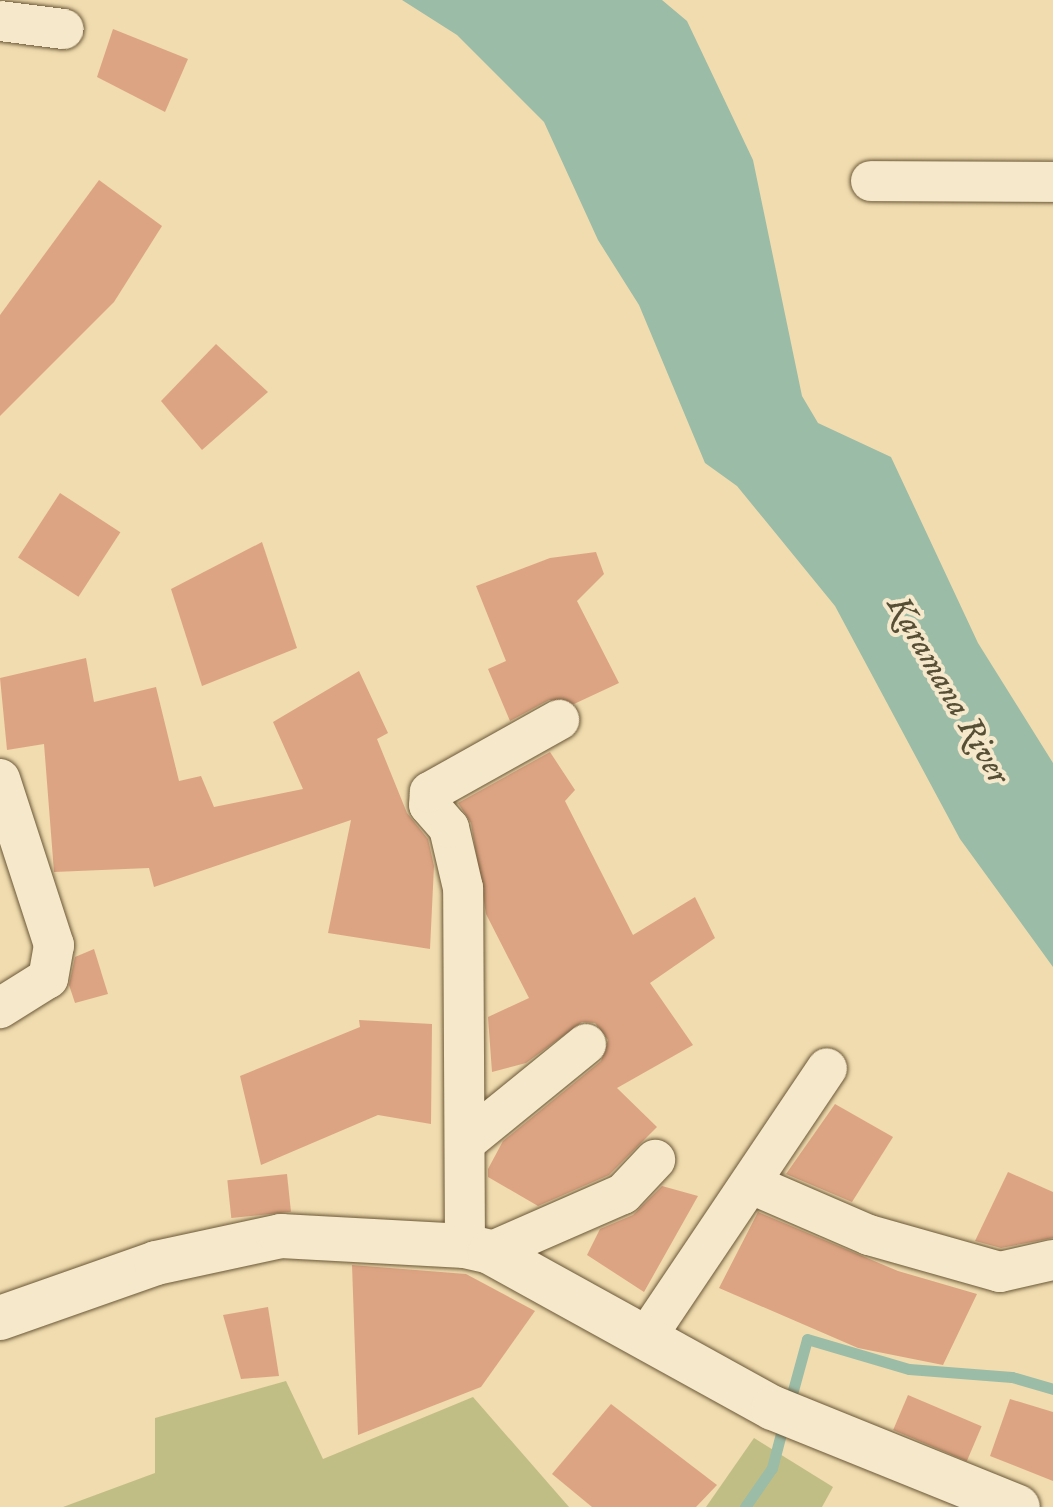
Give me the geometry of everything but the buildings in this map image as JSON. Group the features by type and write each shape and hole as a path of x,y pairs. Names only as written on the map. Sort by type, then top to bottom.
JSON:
{"street":[{"path":"0,21 63,29"},
{"path":"871,181 1053,182"},
{"path":"478,1249 468,1140 463,888 449,828 429,805 430,792 559,720"},
{"path":"0,779 54,945 48,978 0,1008"},
{"path":"468,1140 586,1044"},
{"path":"645,1339 827,1068"},
{"path":"478,1249 623,1194 655,1160"},
{"path":"751,1184 869,1235 1000,1272 1053,1260"},
{"path":"0,1318 156,1263 281,1236 478,1249 788,1415 1018,1507"}],"shaded area":[{"path":"286,1381 323,1459 473,1397 569,1507 63,1507 155,1473 155,1418"},
{"path":"754,1438 833,1487 822,1507 706,1507"}],"water":[{"name":"Karamana River","path":"402,0 662,0 687,21 753,160 802,396 818,423 891,457 978,643 1053,763 1053,967 960,839 835,606 737,486 705,463 639,305 598,240 544,122 457,35"}],"waterway":[{"path":"789,1405 807,1339 909,1369 1012,1377 1053,1389"},
{"path":"745,1507 772,1468 784,1422"}]}
